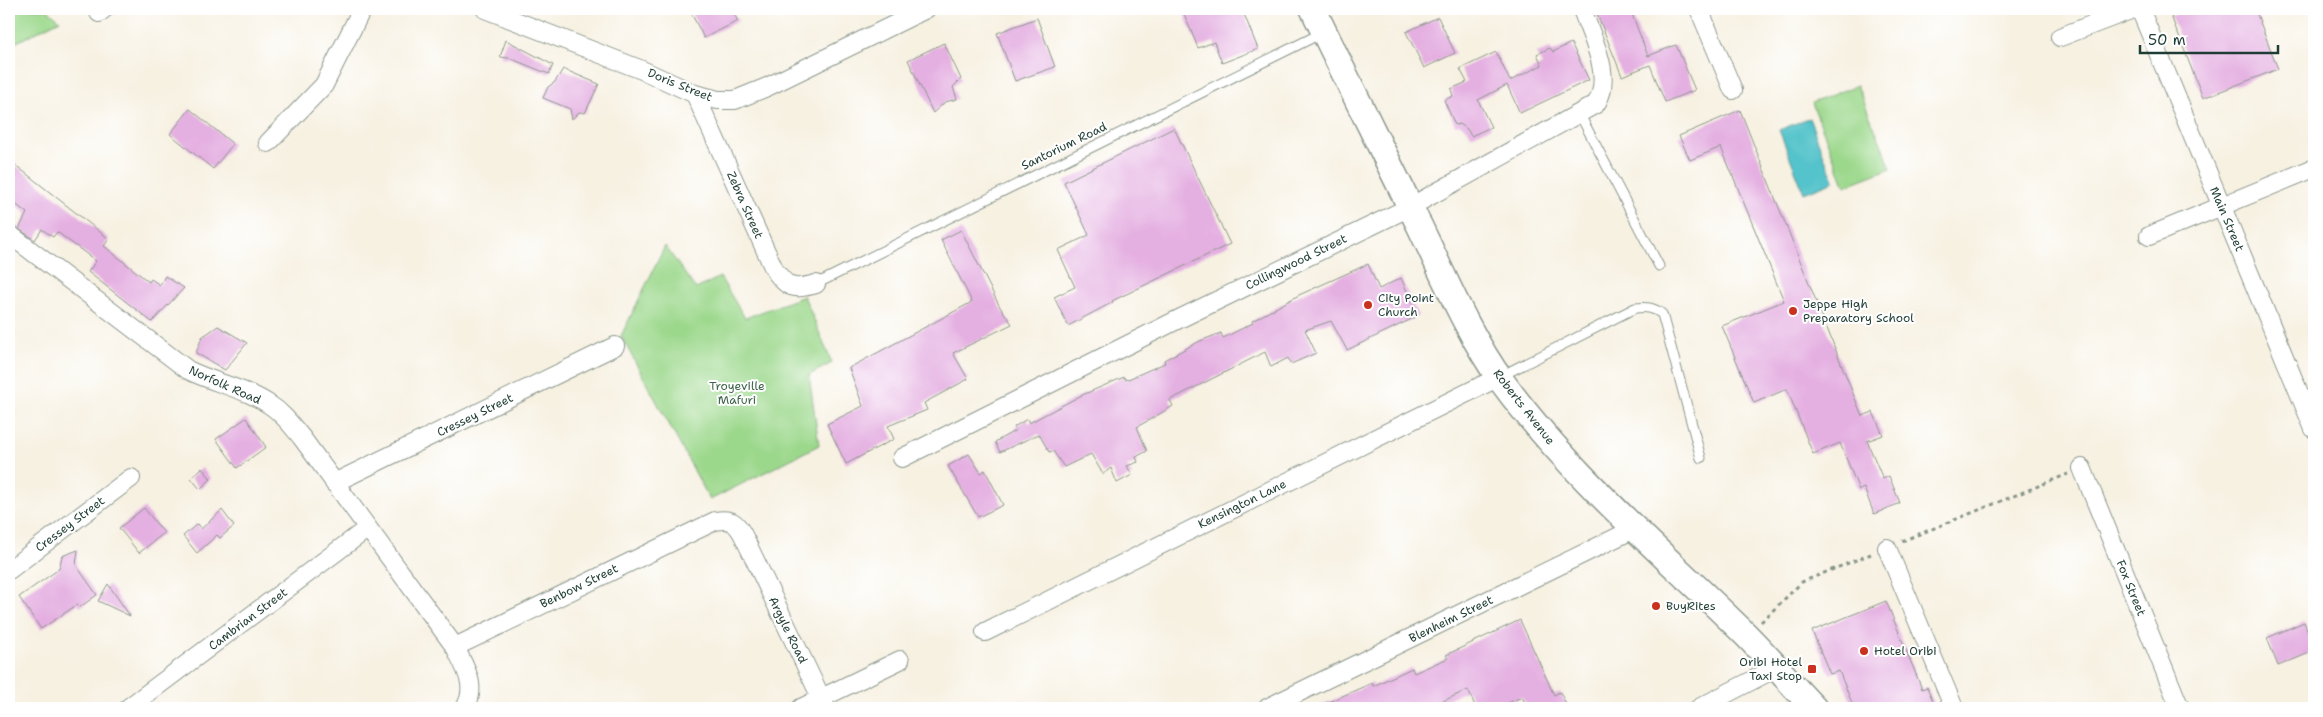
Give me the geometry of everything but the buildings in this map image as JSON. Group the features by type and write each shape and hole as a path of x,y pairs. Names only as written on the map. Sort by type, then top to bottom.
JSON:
{"main road":[{"name":"Roberts Avenue","path":"1312,9 1483,351 1499,377 1540,430 1634,528 1747,636 1814,708"}],"street":[{"path":"268,143 324,85 362,9"},
{"name":"Doris Street","path":"485,9 642,70 696,94 718,100 735,100 767,87 926,9"},
{"name":"Collingwood Street","path":"902,458 1168,324 1410,207 1596,104 1600,97 1603,73 1582,9"},
{"path":"1699,9 1733,90"},
{"path":"2060,37 2133,9"},
{"name":"Main Street","path":"2140,9 2222,206 2309,402 2314,429"},
{"name":"Zebra Street","path":"696,94 774,268 786,284 798,289 816,284"},
{"path":"2149,236 2314,168"},
{"name":"Norfolk Road","path":"9,234 188,370 270,405 296,431 455,646"},
{"name":"Cressey Street","path":"334,483 616,346"},
{"name":"Kensington Lane","path":"985,632 1499,377"},
{"name":"Fox Street","path":"2082,468 2180,708"},
{"name":"Cressey Street","path":"9,570 131,478"},
{"name":"Benbow Street","path":"455,646 716,521 724,519 734,522 743,535 750,551"},
{"name":"Cambrian Street","path":"128,708 368,528"},
{"name":"Blenheim Street","path":"1267,708 1634,528"},
{"path":"1887,548 1954,708"},
{"name":"Argyle Road","path":"750,551 823,703"},
{"path":"455,646 470,677 472,688 466,708"},
{"path":"801,708 823,703 900,660"},
{"path":"1699,708 1776,668"}],"lane":[{"name":"Santorium Road","path":"816,284 1324,32"},
{"path":"1579,113 1659,266"},
{"path":"1499,377 1635,308 1646,307 1656,309 1662,314 1701,458"}],"path":[{"path":"1747,636 1802,582 2082,468"}],"green space":[{"path":"9,9 47,9 60,20 9,46"},
{"path":"1857,85 1891,168 1845,186 1812,103"},
{"name":"Troyeville Mafuri","path":"665,246 696,289 720,277 745,318 804,296 832,363 809,375 819,445 710,500 621,336"}],"water":[{"path":"1809,118 1834,181 1804,193 1779,130"}],"place":[{"name":"City Point Church","path":"1368,305"},
{"name":"Jeppe High Preparatory School","path":"1793,311"},
{"name":"BuyRites","path":"1656,606"},
{"name":"Hotel Oribi","path":"1864,651"},
{"name":"Oribi Hotel Taxi Stop","path":"1812,669"}]}
